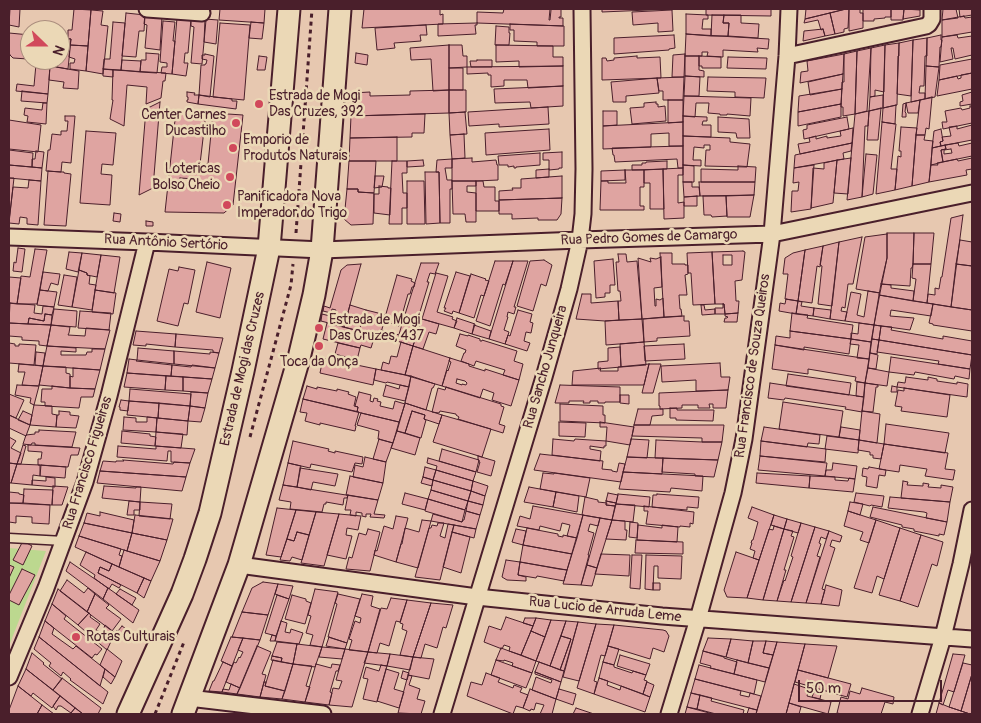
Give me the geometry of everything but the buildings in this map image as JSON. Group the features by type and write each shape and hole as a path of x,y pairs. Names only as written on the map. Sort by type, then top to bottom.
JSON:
{"main road":[{"name":"Estrada de Mogi das Cruzes","path":"128,714 182,594 195,559 210,513 243,371 269,248 289,9"},
{"path":"186,706 239,565 299,358 314,295 322,250 340,9"}],"street":[{"path":"147,9 202,13"},
{"name":"Rua Sancho Junqueira","path":"442,714 549,358 569,289 580,240 583,214 584,169 582,9"},
{"name":"Rua Francisco de Souza Queiros","path":"668,714 698,619 737,473 744,439 772,234 788,56 789,9"},
{"path":"788,56 926,26 932,19 932,9"},
{"name":"Rua Pedro Gomes de Camargo","path":"322,250 772,234 972,193"},
{"name":"Rua Antônio Sertório","path":"9,237 322,250"},
{"name":"Rua Francisco Figueiras","path":"9,677 46,588 85,482 147,242"},
{"path":"920,714 943,637 972,510"},
{"name":"Rua Lucio de Arruda Leme","path":"239,565 477,597 698,619 972,639"},
{"path":"186,706 323,714"}],"lane":[{"path":"9,538 64,541"}],"green space":[{"path":"9,548 46,551 9,646"}],"place":[{"name":"Estrada de Mogi Das Cruzes, 392","path":"259,104"},
{"name":"Center Carnes Ducastilho","path":"236,123"},
{"name":"Emporio de Produtos Naturais","path":"233,148"},
{"name":"Lotericas Bolso Cheio","path":"230,177"},
{"name":"Panificadora Nova Imperador do Trigo","path":"227,205"},
{"name":"Estrada de Mogi Das Cruzes, 437","path":"319,328"},
{"name":"Toca da Onça","path":"319,346"},
{"name":"Rotas Culturais","path":"76,637"}]}
